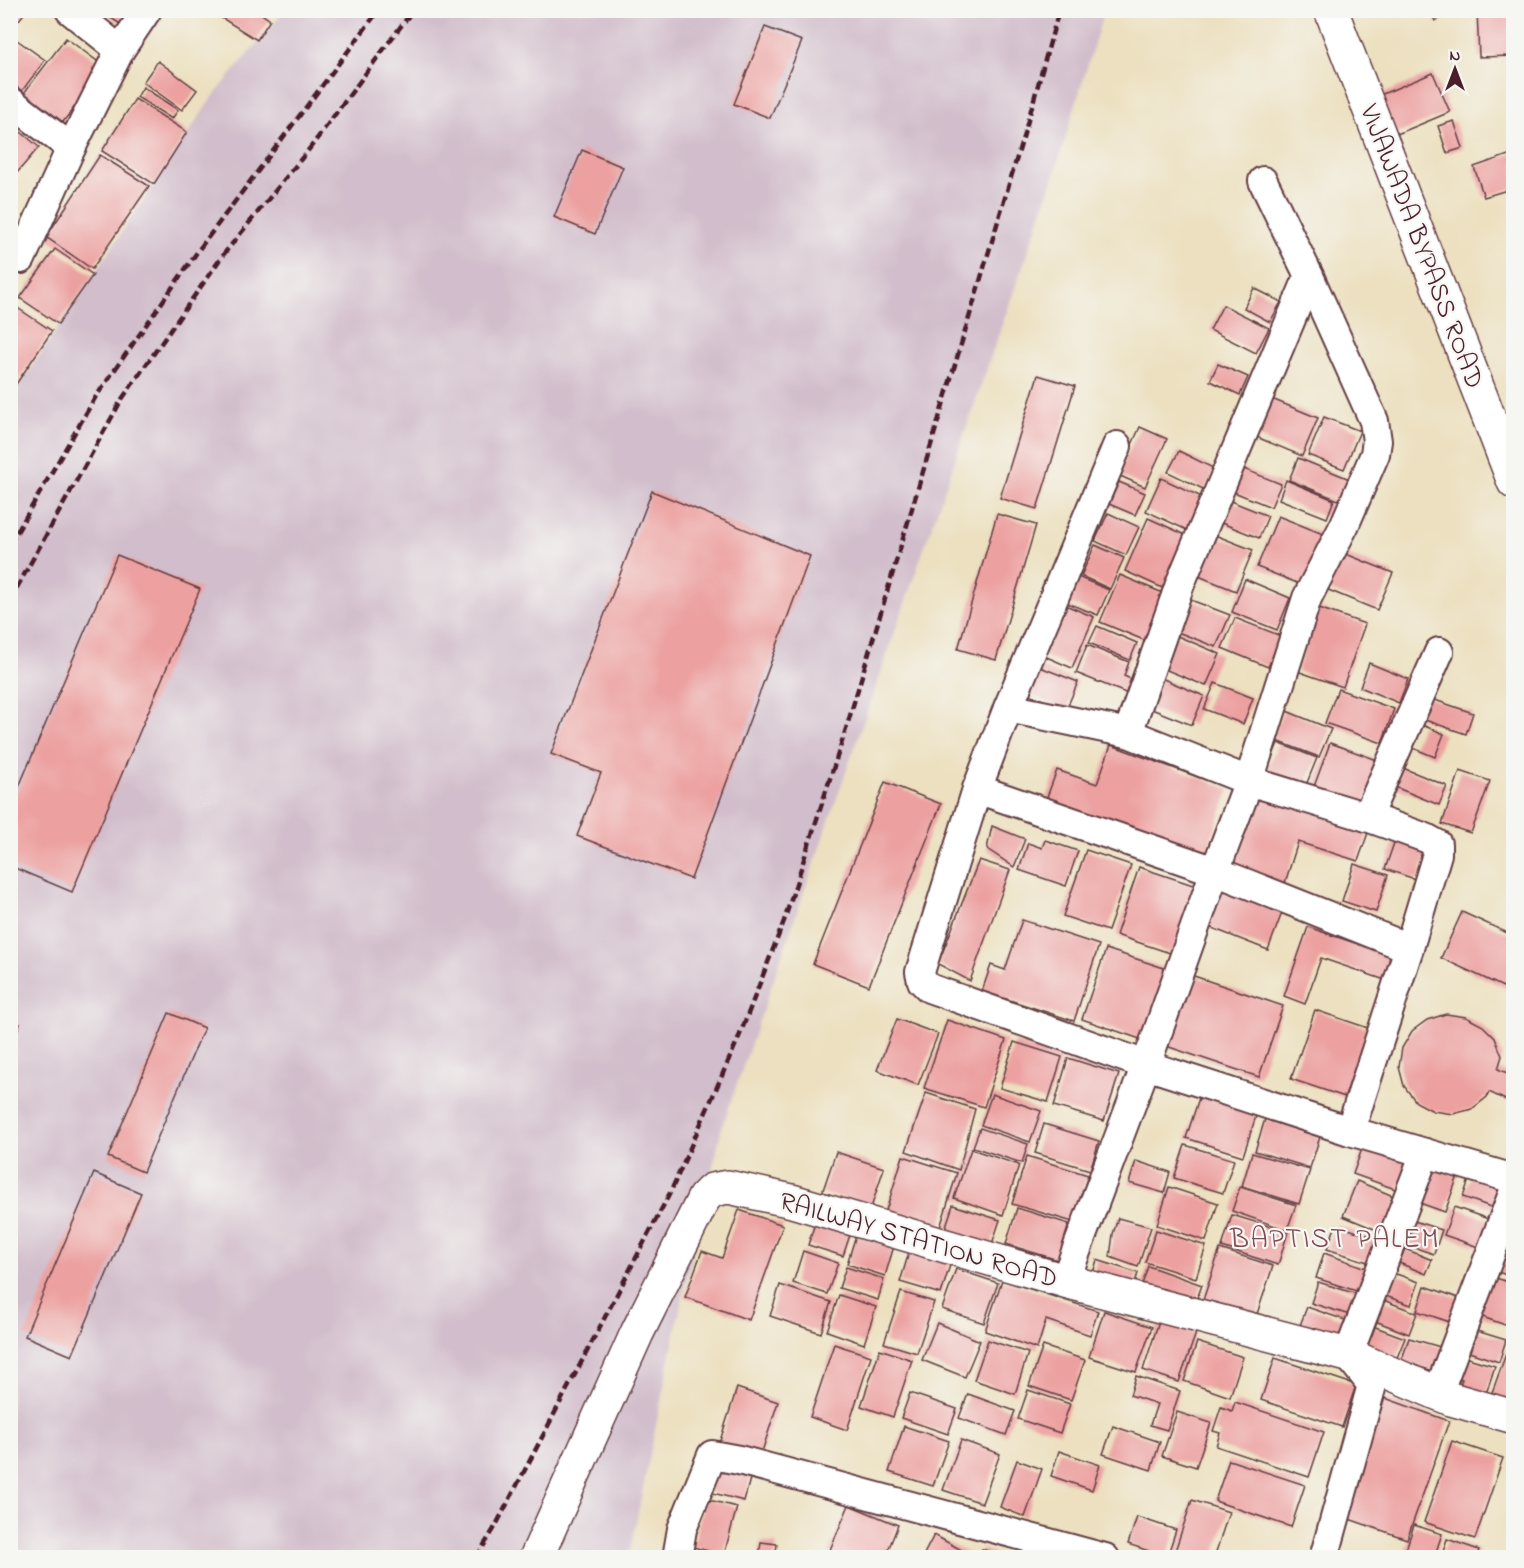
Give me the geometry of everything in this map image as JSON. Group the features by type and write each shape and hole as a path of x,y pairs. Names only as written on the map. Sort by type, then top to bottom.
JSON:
{"street":[{"path":"70,10 120,50"},
{"path":"14,260 120,50 147,10"},
{"name":"VIJAWADA BYPASS ROAD","path":"1331,10 1514,482"},
{"path":"10,101 71,148"},
{"path":"1065,1281 1250,781 1307,598 1345,525 1374,454 1377,441 1374,421 1263,181"},
{"path":"1128,733 1180,584 1308,276"},
{"path":"1117,446 1008,708 977,789 920,972 922,981 929,988 1146,1065 1350,1131 1514,1179"},
{"path":"1367,817 1438,652"},
{"path":"1008,708 1128,733 1250,781 1367,817 1437,844 1437,854 1409,948 1350,1131"},
{"path":"977,789 1215,871 1409,948"},
{"path":"1324,1557 1371,1385 1347,1354 1425,1153"},
{"name":"RAILWAY STATION ROAD","path":"536,1557 637,1333 704,1198 712,1190 728,1187 792,1201 1065,1281 1347,1354 1450,1399 1514,1418"},
{"path":"1438,1393 1514,1191"},
{"path":"677,1557 682,1529 712,1455 739,1460 1105,1557"}],"shaded area":[{"path":"284,11 1104,11 1053,179 722,1127 679,1313 629,1557 11,1558 11,398 211,99"}],"building":[{"path":"10,10 27,10 10,31"},
{"path":"105,10 137,10 125,27 103,13"},
{"path":"209,10 256,10 270,20 257,40"},
{"path":"1429,10 1457,10 1435,21"},
{"path":"1477,10 1514,10 1514,56 1479,57"},
{"path":"765,27 802,41 770,118 734,104"},
{"path":"10,35 45,60 19,95 10,88"},
{"path":"66,38 105,67 63,122 24,93"},
{"path":"158,61 197,90 182,110 143,82"},
{"path":"1433,73 1450,112 1390,137 1373,98"},
{"path":"143,87 178,110 172,119 137,97"},
{"path":"135,99 187,132 154,184 102,151"},
{"path":"1454,121 1463,148 1447,153 1438,126"},
{"path":"10,123 39,147 10,181"},
{"path":"582,150 623,167 595,234 554,217"},
{"path":"1514,153 1514,188 1484,197 1474,167"},
{"path":"100,155 149,186 92,269 46,237"},
{"path":"55,249 93,275 58,324 20,298"},
{"path":"1254,288 1281,302 1270,322 1244,308"},
{"path":"10,303 52,331 10,393"},
{"path":"1223,305 1269,328 1256,353 1210,330"},
{"path":"1218,364 1248,377 1240,395 1210,381"},
{"path":"1038,375 1075,386 1037,509 1000,498"},
{"path":"1262,395 1318,418 1302,456 1247,433"},
{"path":"1324,417 1360,431 1344,469 1308,455"},
{"path":"1140,427 1167,439 1145,487 1118,475"},
{"path":"1179,451 1215,469 1205,490 1168,472"},
{"path":"1298,458 1352,480 1343,502 1289,480"},
{"path":"1239,467 1281,484 1271,507 1229,490"},
{"path":"1161,478 1204,498 1189,531 1146,511"},
{"path":"1286,480 1334,500 1327,518 1279,499"},
{"path":"1119,482 1145,493 1135,515 1109,504"},
{"path":"652,491 810,556 691,879 577,836 601,773 551,754"},
{"path":"1223,498 1268,516 1259,538 1214,520"},
{"path":"1108,513 1139,527 1126,555 1095,541"},
{"path":"997,514 1036,525 996,660 958,649"},
{"path":"1278,516 1328,536 1307,587 1257,567"},
{"path":"1148,518 1190,537 1167,590 1125,571"},
{"path":"1207,532 1253,550 1236,591 1191,573"},
{"path":"1095,545 1124,558 1110,589 1081,576"},
{"path":"1341,552 1393,573 1377,610 1326,589"},
{"path":"117,555 200,589 72,892 10,866 10,808"},
{"path":"1073,575 1109,590 1098,615 1062,601"},
{"path":"1120,575 1170,596 1151,643 1100,622"},
{"path":"1245,579 1290,598 1277,630 1232,612"},
{"path":"1183,597 1230,615 1216,647 1170,629"},
{"path":"1063,604 1094,617 1072,668 1042,655"},
{"path":"1319,608 1365,624 1343,687 1297,671"},
{"path":"1235,618 1281,636 1268,667 1222,648"},
{"path":"1097,626 1137,643 1130,660 1089,643"},
{"path":"1170,633 1220,654 1206,686 1157,666"},
{"path":"1087,645 1129,662 1124,676 1138,682 1133,696 1076,673"},
{"path":"1369,663 1408,679 1399,703 1360,687"},
{"path":"1040,667 1078,682 1066,710 1029,694"},
{"path":"1161,678 1204,696 1192,725 1149,708"},
{"path":"1215,683 1253,698 1243,724 1204,709"},
{"path":"1338,689 1394,709 1382,743 1325,723"},
{"path":"1426,697 1473,713 1466,734 1419,718"},
{"path":"1284,710 1331,729 1319,757 1272,739"},
{"path":"1422,725 1444,734 1435,757 1413,748"},
{"path":"1278,743 1317,758 1302,795 1263,780"},
{"path":"1330,743 1380,761 1362,810 1312,792"},
{"path":"1111,745 1230,789 1202,863 1044,805 1057,770 1097,784"},
{"path":"1398,766 1447,786 1439,805 1390,785"},
{"path":"1460,771 1490,781 1471,833 1442,824"},
{"path":"885,782 941,804 869,986 813,964"},
{"path":"1254,791 1369,830 1358,861 1298,842 1284,886 1228,868"},
{"path":"992,826 1025,839 1014,867 987,849"},
{"path":"1045,840 1078,851 1066,886 1019,870 1028,843 1042,848"},
{"path":"1395,840 1428,851 1418,880 1385,869"},
{"path":"1086,850 1131,865 1108,931 1063,916"},
{"path":"979,860 1010,870 970,981 938,964"},
{"path":"1354,864 1388,875 1376,912 1342,901"},
{"path":"1139,867 1196,886 1173,954 1116,935"},
{"path":"1222,886 1283,910 1268,950 1207,926"},
{"path":"1462,912 1514,936 1514,992 1441,958"},
{"path":"1022,920 1099,945 1074,1021 982,991 991,965 1005,970"},
{"path":"1308,927 1393,956 1385,980 1321,958 1305,1004 1284,996"},
{"path":"1106,949 1167,969 1143,1040 1082,1019"},
{"path":"1185,973 1283,1006 1259,1077 1160,1044"},
{"path":"1315,1010 1368,1028 1345,1097 1291,1079"},
{"path":"169,1013 204,1028 143,1172 108,1157"},
{"path":"1446,1014 1466,1017 1483,1026 1495,1038 1502,1056 1498,1069 1514,1076 1514,1104 1489,1092 1487,1097 1472,1109 1453,1114 1433,1111 1416,1102 1404,1086 1399,1067 1402,1048 1412,1031 1427,1020"},
{"path":"897,1019 938,1034 918,1085 877,1070"},
{"path":"10,1020 20,1024 11,1046 10,1046"},
{"path":"947,1020 1006,1040 984,1107 924,1088"},
{"path":"1014,1042 1062,1057 1048,1102 1000,1088"},
{"path":"1068,1058 1119,1074 1104,1121 1054,1106"},
{"path":"926,1093 975,1109 959,1170 906,1151"},
{"path":"992,1094 1041,1111 1030,1142 981,1125"},
{"path":"1200,1095 1257,1113 1243,1156 1186,1138"},
{"path":"1265,1119 1320,1137 1310,1168 1255,1151"},
{"path":"1044,1124 1099,1141 1090,1170 1035,1153"},
{"path":"980,1128 1028,1144 1022,1163 973,1147"},
{"path":"1185,1145 1234,1160 1223,1193 1174,1178"},
{"path":"1363,1146 1408,1162 1398,1190 1353,1174"},
{"path":"971,1149 1019,1165 1003,1215 954,1198"},
{"path":"836,1152 884,1168 871,1208 822,1193"},
{"path":"1252,1153 1310,1170 1299,1204 1242,1186"},
{"path":"903,1156 957,1173 938,1234 884,1217"},
{"path":"1027,1156 1088,1175 1073,1222 1012,1204"},
{"path":"1136,1161 1170,1172 1164,1193 1129,1183"},
{"path":"1427,1165 1458,1176 1445,1212 1414,1201"},
{"path":"94,1173 141,1193 72,1356 25,1336"},
{"path":"1471,1174 1510,1188 1502,1211 1463,1197"},
{"path":"1357,1181 1398,1198 1384,1233 1343,1216"},
{"path":"1169,1187 1218,1203 1206,1241 1157,1225"},
{"path":"1240,1187 1296,1205 1287,1230 1232,1211"},
{"path":"953,1205 1000,1220 991,1247 944,1232"},
{"path":"1454,1207 1497,1222 1487,1250 1444,1235"},
{"path":"1017,1208 1069,1224 1058,1260 1006,1244"},
{"path":"739,1210 783,1225 749,1320 685,1297 702,1251 722,1258"},
{"path":"1232,1215 1288,1232 1278,1265 1222,1247"},
{"path":"1118,1218 1151,1227 1138,1267 1110,1257"},
{"path":"1405,1218 1442,1230 1434,1254 1397,1242"},
{"path":"816,1220 851,1232 843,1256 808,1245"},
{"path":"1514,1224 1514,1278 1493,1270"},
{"path":"1336,1225 1385,1241 1377,1265 1327,1249"},
{"path":"1156,1230 1206,1246 1196,1278 1145,1262"},
{"path":"856,1235 894,1246 885,1276 847,1264"},
{"path":"1393,1244 1432,1260 1426,1274 1387,1258"},
{"path":"910,1249 951,1262 941,1294 900,1282"},
{"path":"1220,1249 1273,1266 1253,1326 1200,1309"},
{"path":"803,1251 838,1263 827,1294 793,1283"},
{"path":"1324,1253 1377,1272 1369,1295 1316,1278"},
{"path":"1097,1260 1138,1273 1133,1289 1092,1276"},
{"path":"1148,1266 1202,1285 1194,1307 1141,1288"},
{"path":"846,1267 884,1279 878,1300 839,1288"},
{"path":"956,1269 998,1283 984,1323 942,1309"},
{"path":"1385,1270 1419,1282 1411,1305 1377,1293"},
{"path":"1487,1275 1514,1284 1514,1319 1511,1327 1474,1314"},
{"path":"1002,1280 1098,1311 1090,1335 1046,1320 1037,1349 985,1331"},
{"path":"1318,1282 1360,1295 1353,1316 1311,1303"},
{"path":"780,1285 831,1302 821,1333 770,1316"},
{"path":"1425,1286 1464,1300 1450,1322 1417,1311"},
{"path":"901,1292 934,1302 917,1353 884,1343"},
{"path":"839,1295 876,1307 864,1344 827,1331"},
{"path":"1378,1298 1417,1313 1409,1334 1370,1319"},
{"path":"1307,1307 1348,1321 1341,1343 1299,1328"},
{"path":"1104,1311 1152,1327 1136,1372 1089,1357"},
{"path":"1159,1321 1196,1333 1179,1382 1143,1370"},
{"path":"1362,1322 1405,1338 1394,1365 1351,1348"},
{"path":"937,1323 980,1341 965,1377 922,1360"},
{"path":"1467,1328 1506,1340 1499,1362 1460,1349"},
{"path":"1409,1338 1451,1350 1441,1373 1401,1362"},
{"path":"988,1340 1028,1353 1015,1394 974,1380"},
{"path":"1197,1342 1243,1357 1230,1397 1184,1381"},
{"path":"1510,1343 1514,1345 1514,1407 1490,1398"},
{"path":"834,1344 871,1356 847,1430 810,1417"},
{"path":"1043,1346 1085,1360 1071,1400 1029,1386"},
{"path":"880,1349 912,1360 893,1417 861,1406"},
{"path":"1458,1355 1495,1366 1485,1397 1459,1389 1462,1379 1451,1376"},
{"path":"1275,1358 1356,1385 1342,1427 1261,1400"},
{"path":"1136,1376 1180,1391 1167,1430 1150,1425 1157,1404 1130,1395"},
{"path":"737,1388 778,1402 760,1458 719,1444"},
{"path":"1028,1390 1070,1404 1060,1433 1018,1419"},
{"path":"910,1393 957,1409 948,1434 901,1418"},
{"path":"968,1394 1015,1411 1006,1435 959,1418"},
{"path":"1385,1398 1449,1421 1407,1539 1343,1517"},
{"path":"1235,1402 1324,1432 1309,1477 1216,1446 1220,1433 1213,1431 1221,1407 1232,1411"},
{"path":"1177,1412 1211,1423 1196,1467 1162,1456"},
{"path":"904,1426 949,1441 933,1486 889,1472"},
{"path":"1113,1426 1160,1442 1151,1470 1103,1454"},
{"path":"961,1440 1000,1454 982,1503 943,1490"},
{"path":"1452,1441 1503,1458 1475,1539 1424,1522"},
{"path":"1059,1451 1100,1465 1092,1490 1051,1476"},
{"path":"1017,1460 1042,1469 1025,1517 1000,1507"},
{"path":"1229,1460 1305,1485 1291,1527 1215,1501"},
{"path":"715,1465 751,1475 744,1501 709,1492"},
{"path":"705,1499 737,1507 724,1555 693,1547"},
{"path":"1192,1500 1229,1512 1214,1558 1184,1558 1174,1554"},
{"path":"849,1505 898,1525 885,1558 844,1558 829,1552"},
{"path":"1137,1517 1176,1530 1167,1557 1128,1544"},
{"path":"1414,1525 1442,1534 1434,1558 1403,1558"},
{"path":"934,1535 976,1558 922,1558"},
{"path":"1447,1539 1479,1550 1476,1558 1441,1558"},
{"path":"761,1542 777,1544 775,1558 759,1558"},
{"path":"982,1549 1004,1557 1004,1558 979,1558"}],"railway":[{"path":"10,544 95,398 200,248 379,10"},
{"path":"10,600 122,399 223,255 310,148 413,10"},
{"path":"476,1558 494,1529 671,1191 739,1037 784,921 846,729 1059,10"}],"district":[{"name":"BAPTIST PALEM","path":"1335,1237"}]}
